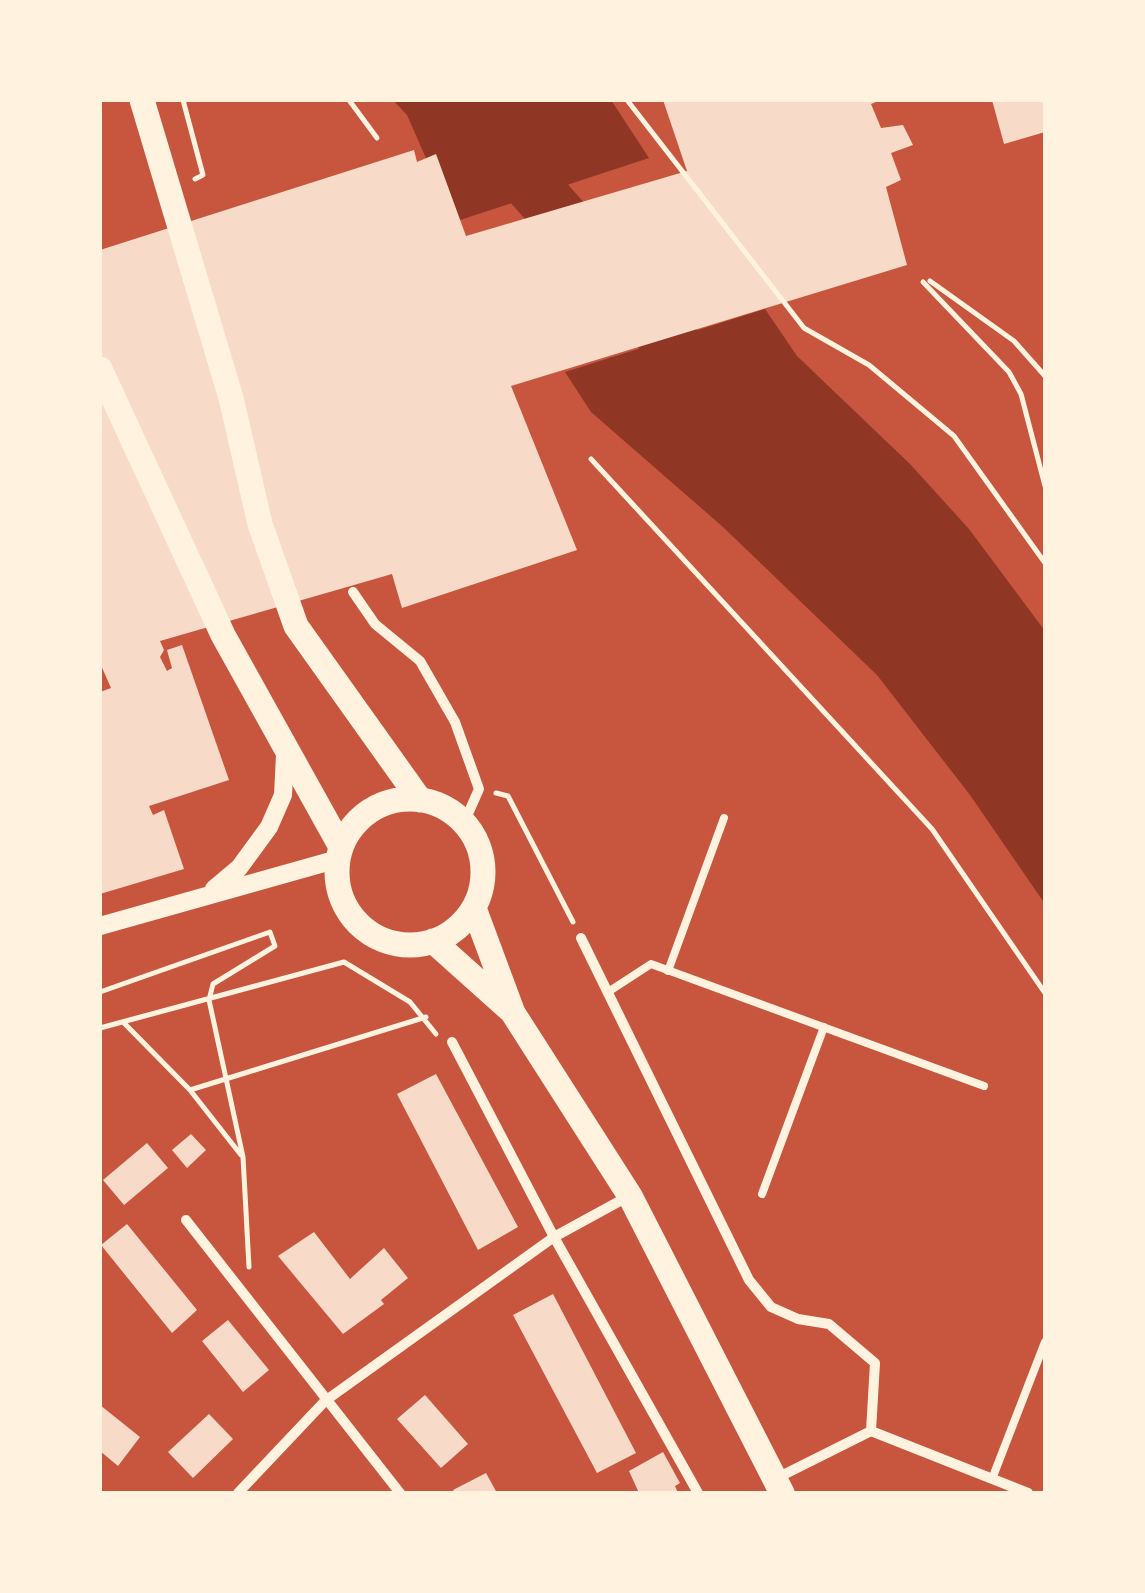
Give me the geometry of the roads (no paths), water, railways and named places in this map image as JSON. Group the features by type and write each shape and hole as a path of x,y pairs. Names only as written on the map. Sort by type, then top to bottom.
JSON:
{"main road":[{"path":"142,100 231,398 260,524 296,626 420,800"},
{"path":"100,369 223,636 284,741 340,853 342,896 362,927 384,940 408,945 433,942 463,923 474,908 483,864 464,823 436,804 395,801 372,810 354,826 340,853"},
{"path":"474,908 513,1013 630,1196 779,1486"},
{"path":"433,942 513,1013"}],"street":[{"path":"353,592 375,624 420,661 455,722 479,789 464,823"},
{"path":"210,893 239,868 270,827 287,775 284,741"},
{"path":"100,926 340,853"},
{"path":"581,938 749,1280 772,1307 798,1319 829,1324 876,1363 871,1431"},
{"path":"452,1042 554,1236 698,1493"},
{"path":"238,1493 325,1401 554,1236 630,1196"},
{"path":"186,1220 400,1493"},
{"path":"871,1431 1028,1493"},
{"path":"779,1486 871,1431"}],"lane":[{"path":"668,971 724,818"},
{"path":"608,992 651,964 984,1086"},
{"path":"762,1194 824,1027"},
{"path":"992,1478 1045,1342"}],"waterway":[{"path":"464,100 491,139 719,397"}]}
